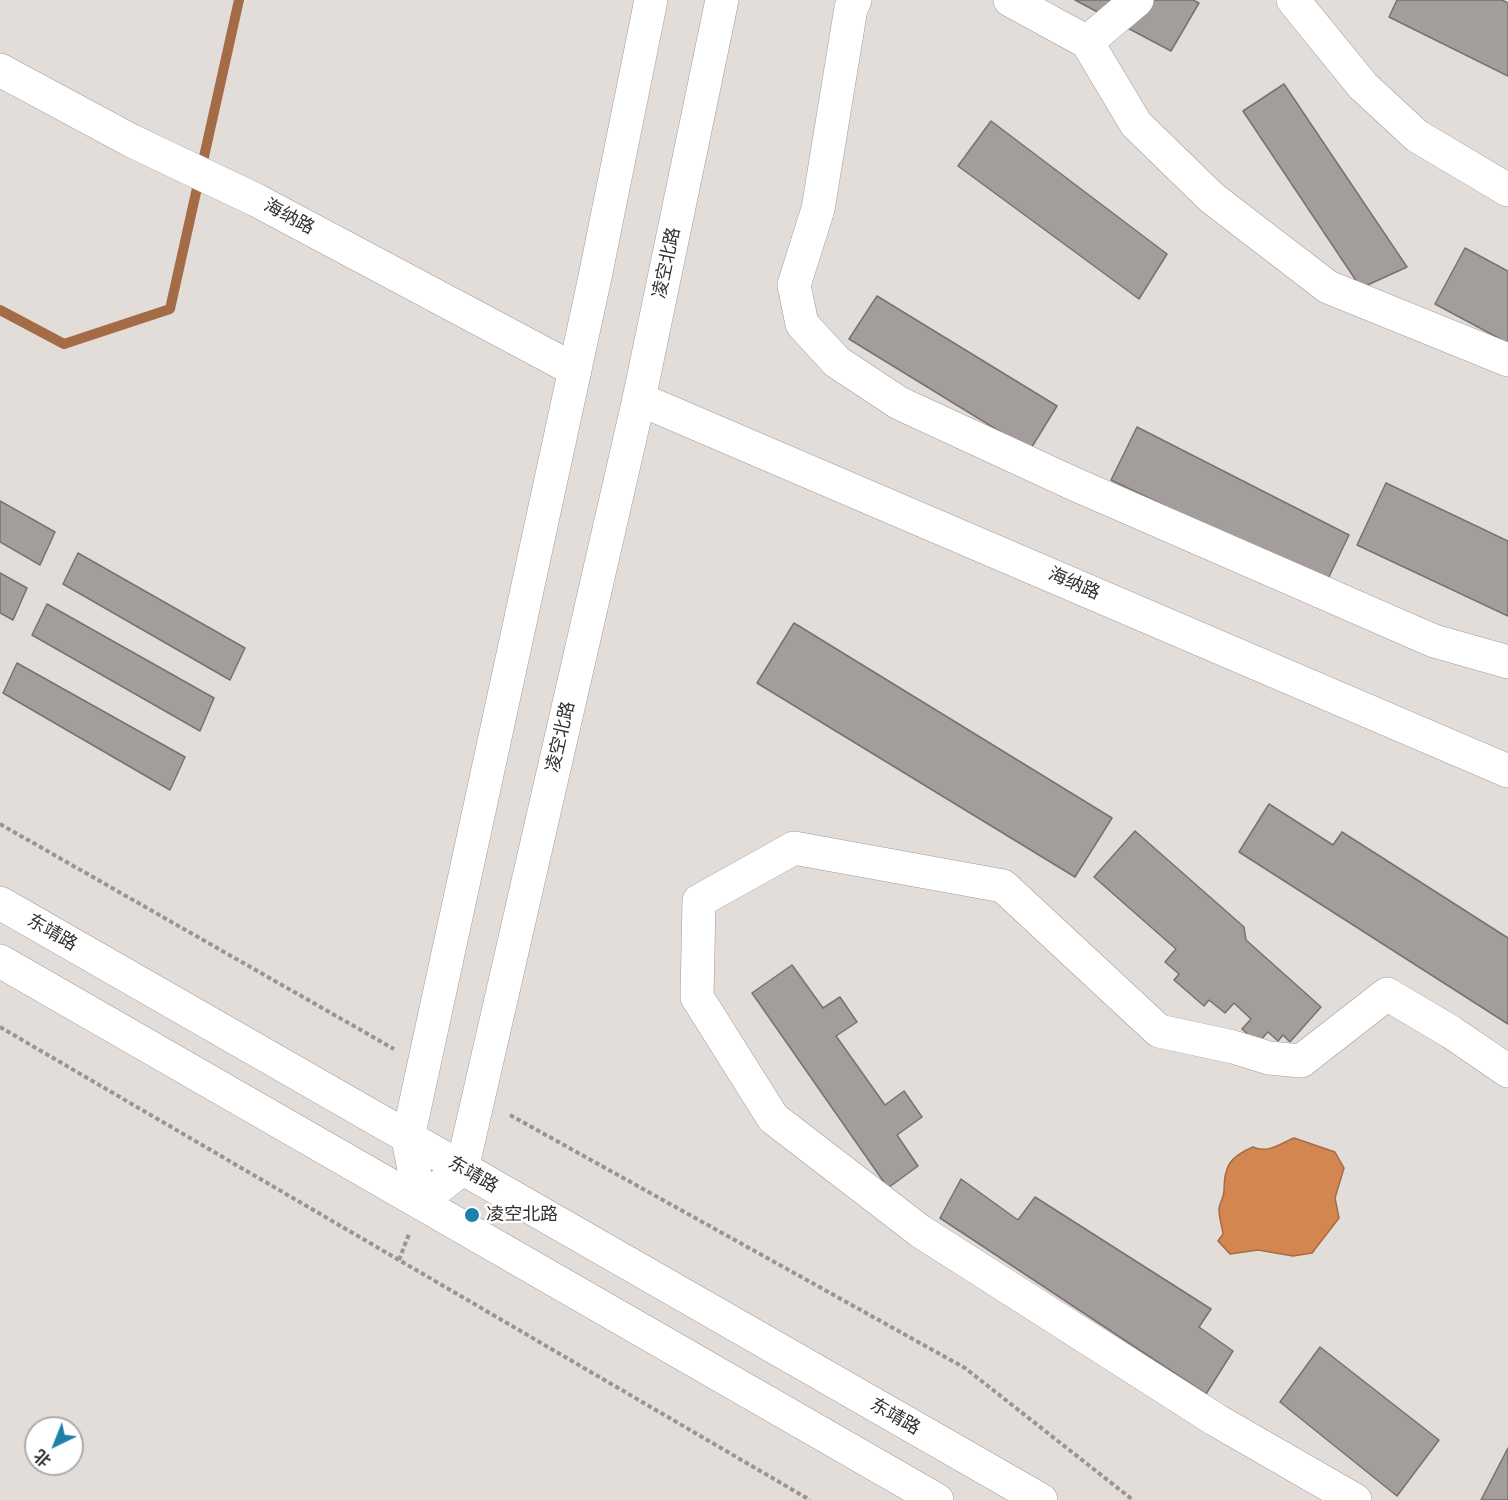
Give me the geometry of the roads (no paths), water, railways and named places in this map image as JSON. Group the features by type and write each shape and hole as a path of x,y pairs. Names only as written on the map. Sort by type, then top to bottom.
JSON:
{"main road":[{"path":"420,1202 408,1138 575,370 651,0"},
{"name":"凌空北路","path":"462,1168 639,399 722,0"},
{"path":"855,0 851,8 818,209 794,285 802,324 837,362 899,403 1072,483 1434,641 1508,662"},
{"path":"1010,0 1087,42 1136,124 1212,198 1328,286 1508,360"},
{"path":"1087,42 1137,0"},
{"path":"1293,0 1363,86 1417,136 1508,190"},
{"name":"海纳路","path":"0,70 132,141 256,200 575,370"},
{"name":"海纳路","path":"639,399 1508,771"},
{"path":"1355,1500 1216,1420 920,1231 772,1118 697,997 699,901 794,848 1003,885 1159,1031 1233,1047 1269,1058 1301,1061 1387,994 1451,1032 1508,1071"},
{"name":"东靖路","path":"0,903 1041,1500"},
{"path":"0,961 937,1500"},
{"path":"420,1202 462,1168"}],"waterway":[{"path":"0,310 64,344 170,309 239,0"}],"place":[{"name":"凌空北路","path":"472,1215"}]}
